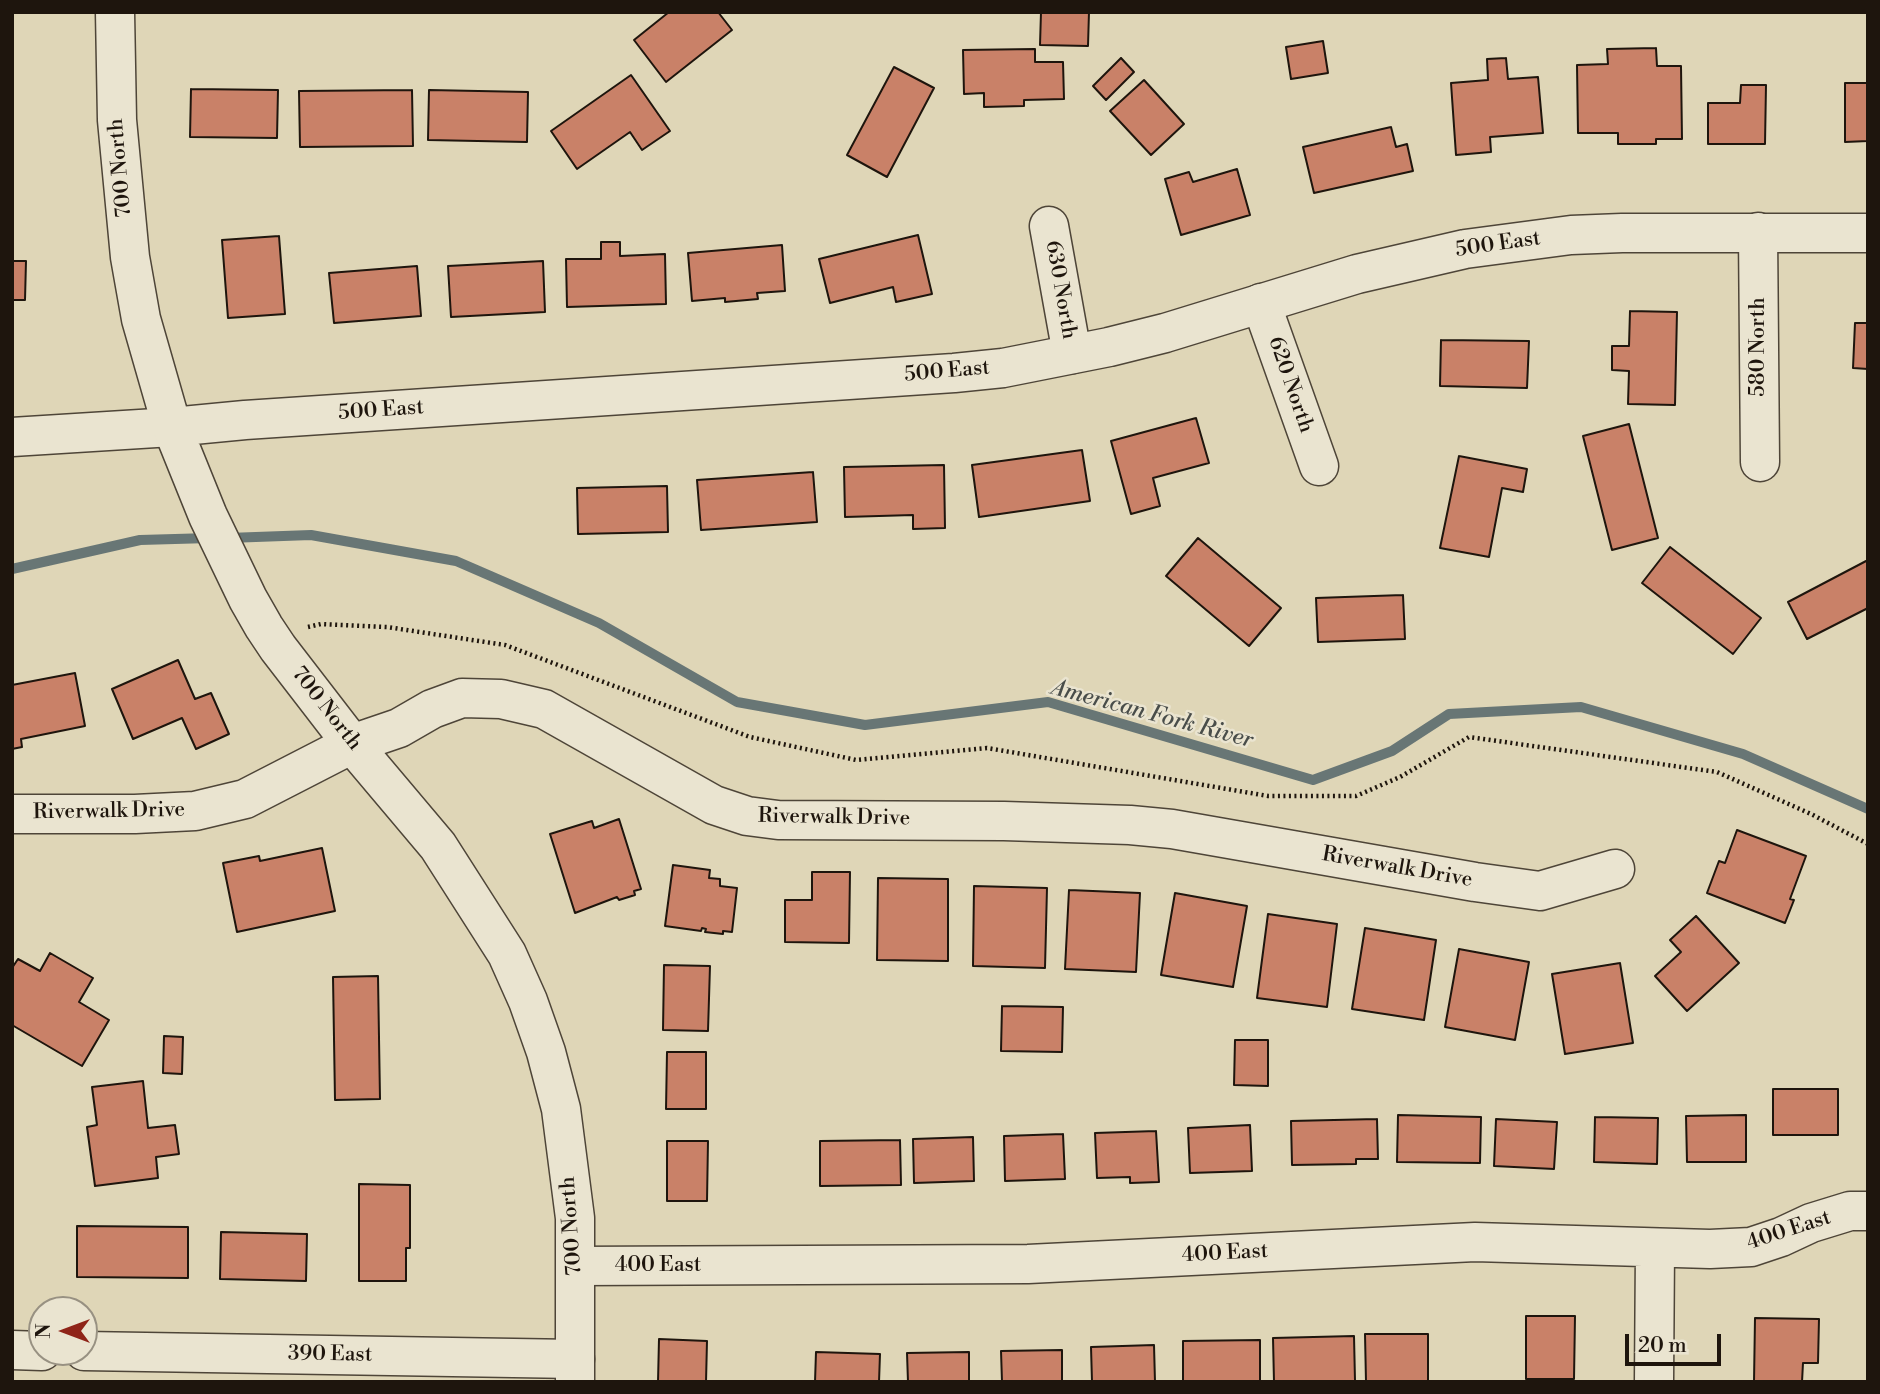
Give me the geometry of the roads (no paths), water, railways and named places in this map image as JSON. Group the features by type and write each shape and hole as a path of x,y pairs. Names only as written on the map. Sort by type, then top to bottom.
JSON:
{"street":[{"name":"700 North","path":"115,12 117,120 130,257 141,319 172,427 208,516 248,600 264,627 352,744 438,846 507,954 528,1001 546,1052 561,1109 575,1218 575,1370"},
{"name":"630 North","path":"1049,226 1072,355"},
{"name":"580 North","path":"1758,232 1760,462"},
{"name":"500 East","path":"12,437 1003,368 1165,333 1411,260 1521,241 1622,233 1868,233"},
{"name":"620 North","path":"1261,303 1319,466"},
{"name":"Riverwalk Drive","path":"12,814 195,811 245,799 352,744 399,728 432,709 462,698 500,699 544,709 714,805 747,816 778,820 1004,821 1172,829 1540,891 1615,869"},
{"name":"400 East","path":"576,1266 1028,1264 1475,1242 1710,1249 1751,1247 1811,1223 1850,1211 1868,1211"},
{"path":"1654,1382 1655,1248"},
{"name":"390 East","path":"98,1352 575,1370"}],"waterway":[{"name":"American Fork River","path":"228,538 311,535 456,561 599,623 737,702 865,725 1048,702 1313,780 1392,751 1449,714 1581,707 1743,754 1868,809"},
{"name":"American Fork River","path":"12,569 140,540 210,538"}]}
